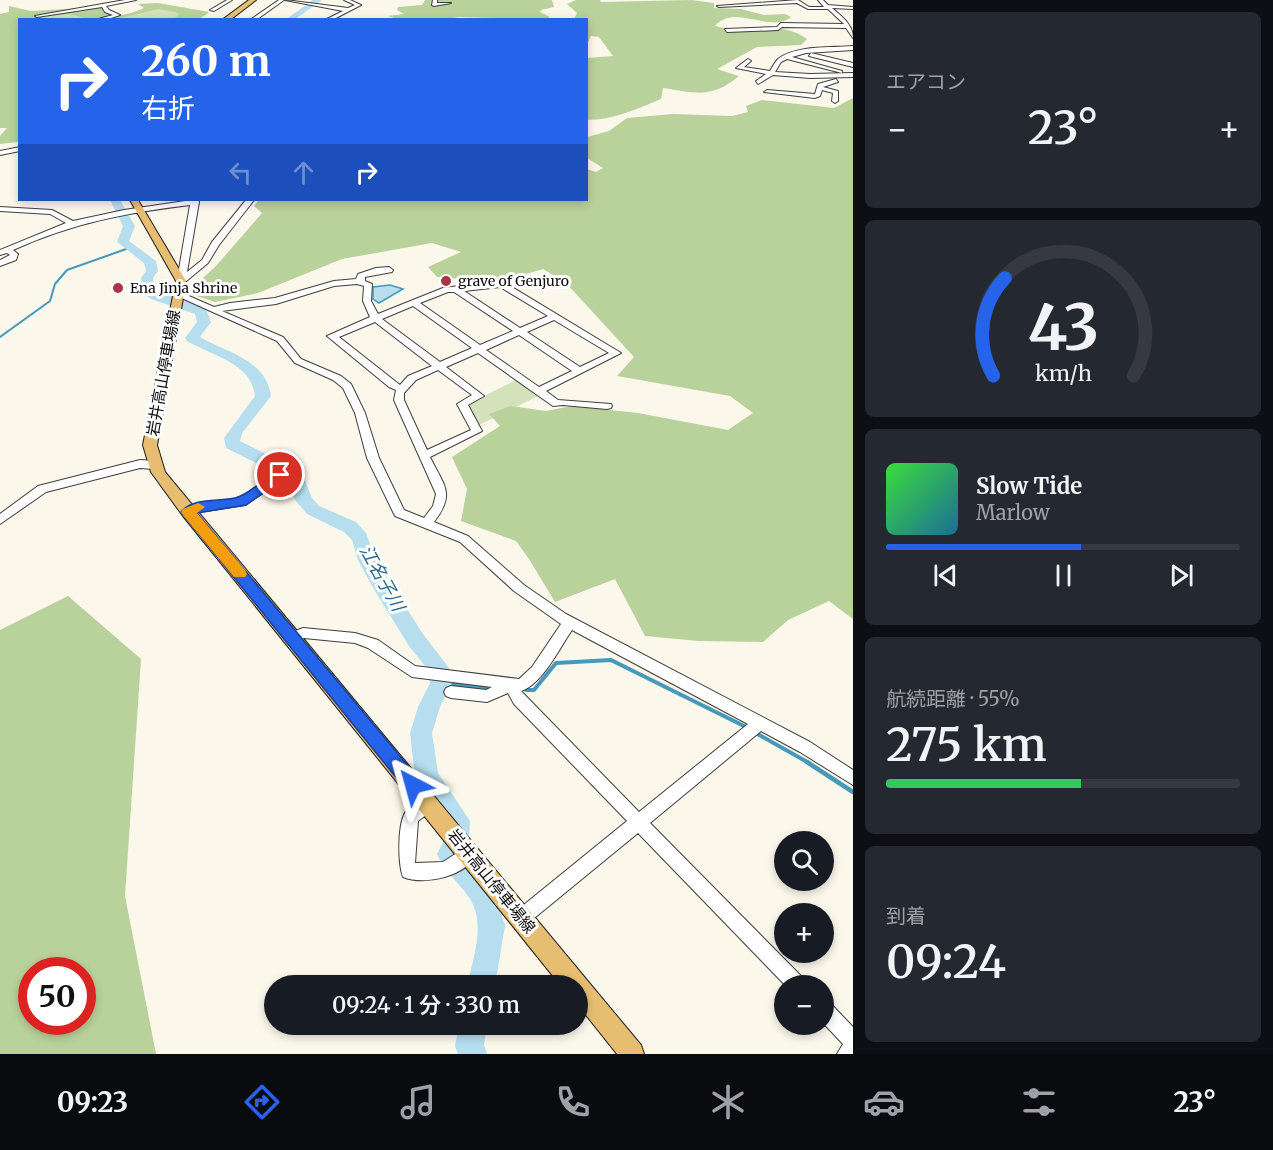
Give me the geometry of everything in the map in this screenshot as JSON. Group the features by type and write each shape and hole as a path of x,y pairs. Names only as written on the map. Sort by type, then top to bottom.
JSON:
{"main road":[{"path":"228,18 253,0"},
{"path":"137,204 181,281"},
{"name":"岩井高山停車場線","path":"181,281 150,445 154,465 188,512 568,975"},
{"name":"岩井高山停車場線","path":"588,1000 632,1054"}],"street":[{"path":"37,16 134,0"},
{"path":"212,10 230,0"},
{"path":"255,18 284,0 348,10"},
{"path":"330,18 359,4 346,0"},
{"path":"435,0 434,5 449,3"},
{"path":"820,0 838,16 853,36"},
{"path":"719,6 796,1 808,8 853,8"},
{"path":"104,6 107,11 118,15 105,18"},
{"path":"838,16 853,17"},
{"path":"330,18 342,18"},
{"path":"727,30 778,28 782,25 847,26"},
{"path":"747,76 761,80 771,74 777,64 786,57 801,52 853,48"},
{"path":"830,50 853,55"},
{"path":"801,52 853,65"},
{"path":"786,57 852,77"},
{"path":"748,62 739,68 771,74 852,77"},
{"path":"777,64 819,76"},
{"path":"818,92 821,85 840,78"},
{"path":"767,92 836,92 835,100"},
{"path":"818,92 826,104"},
{"path":"0,153 18,149"},
{"path":"3,252 73,224 127,211 137,204 195,201 181,281"},
{"path":"181,281 205,261 215,244 249,201"},
{"path":"0,209 53,212 73,224"},
{"path":"0,263 13,258 14,254 3,252"},
{"path":"360,282 361,276 378,270 388,270"},
{"path":"215,310 247,303 276,301 333,285 360,282 368,284 368,301 375,318 479,396 462,404 477,430 425,455"},
{"path":"400,388 393,385 332,336 446,290 504,285 616,353 539,391"},
{"path":"456,289 579,371"},
{"path":"176,300 215,310 280,339 298,361 337,378 346,386 360,413 367,443 395,507 404,516 464,539 519,588 569,623 754,728 805,747 853,778"},
{"path":"414,303 557,404 562,402 607,406"},
{"path":"427,523 439,507 442,494 399,400 400,388 412,378 555,316"},
{"path":"0,520 42,489 140,465 154,465"},
{"path":"188,512 198,507 241,502 295,466"},
{"path":"292,638 303,633 355,638 373,644 412,671 522,685 528,681 569,623"},
{"path":"451,692 487,696 511,685"},
{"path":"511,685 519,700 788,975"},
{"path":"521,918 754,728"},
{"path":"429,804 412,816 410,822 407,867 409,871 451,868 468,853"},
{"path":"834,1021 853,1041"},
{"path":"847,1054 853,1047"}],"green space":[{"path":"425,0 552,0 554,7 541,10 540,12 550,17 548,18 393,18 388,16 404,14 397,10 398,7 422,5"},
{"path":"576,0 600,0 601,2 691,0 714,3 714,8 741,9 764,15 785,14 791,17 773,22 732,17 715,26 727,29 774,28 796,33 807,39 801,45 757,47 717,69 739,76 712,91 695,92 663,88 661,99 616,116 588,120 588,58 613,56 599,37 591,36 588,42 588,18 574,18 577,13 567,4"},
{"path":"157,3 209,12 200,18 32,18 101,7 114,15 135,12"},
{"path":"157,3 209,12 200,18 174,18 179,15 178,13 159,9 120,18 84,18 70,14 18,18 18,142 0,144 0,136 7,128 0,128 0,14 9,12 9,6 31,11 101,7 111,14 121,15 144,8 138,4"},
{"path":"853,98 853,619 829,601 788,620 763,642 699,641 645,636 615,579 555,602 516,541 461,521 467,489 452,457 500,426 489,414 511,406 546,411 572,406 638,413 728,430 753,413 730,396 617,376 634,357 566,283 543,269 500,282 437,277 428,267 461,252 432,243 342,259 258,293 215,302 187,293 216,266 262,213 254,206 258,201 588,201 588,169 596,172 603,168 588,159 588,137 609,131 627,118 673,114 732,116 748,112 746,106 762,100 834,108"},
{"path":"516,380 538,396 479,425 468,407 470,403"},
{"path":"68,596 141,659 125,896 156,1054 0,1054 0,630"}],"water":[{"path":"390,285 403,289 379,303 373,299 373,287"}],"waterway":[{"name":"江名子川","path":"291,18 318,0"},
{"name":"江名子川","path":"116,201 129,226 123,242 150,261 152,271 147,278 147,290 156,296 201,312 204,322 192,338 248,367 262,384 263,396 235,432 232,444 292,474 296,478 304,500 313,510 350,527 360,538 367,560 416,640 439,668 441,683 429,707 421,733 427,776 458,821 457,839 449,854 481,893 492,925 483,975"},
{"path":"0,337 50,301 55,284 67,270 129,248"},
{"path":"526,690 534,690 556,663 611,660 746,727"},
{"path":"441,683 492,688"},
{"path":"754,732 809,763"},
{"path":"807,762 853,792"},
{"name":"江名子川","path":"471,1035 469,1046 473,1054"}],"slow traffic":[{"path":"198,507 188,512 239,574"}],"place":[{"name":"grave of Genjuro","path":"446,281"},
{"name":"Ena Jinja Shrine","path":"118,288"}],"route":[{"path":"280,475 241,502 198,507 188,512 413,785"}]}
